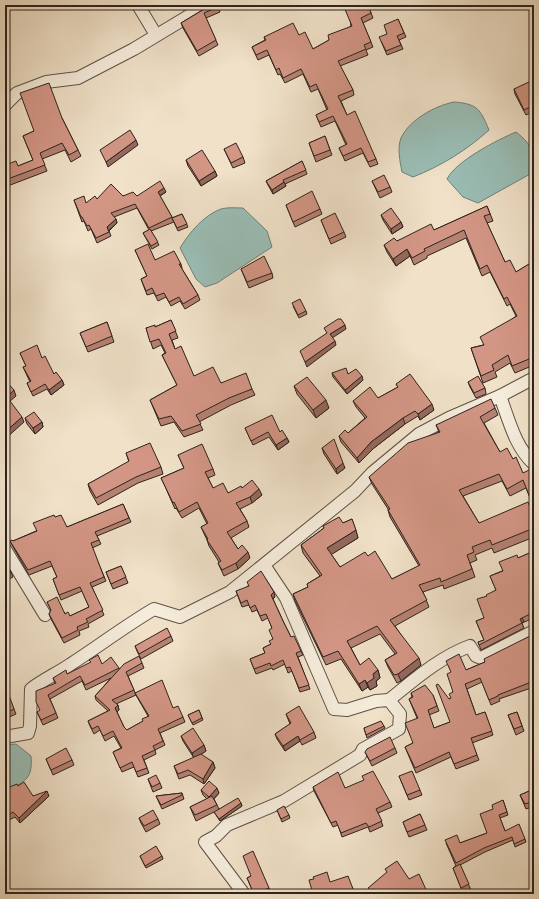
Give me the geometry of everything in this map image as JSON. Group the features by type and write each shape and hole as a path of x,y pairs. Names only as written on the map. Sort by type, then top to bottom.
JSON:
{"street":[{"path":"138,5 156,35"},
{"path":"5,105 17,93 46,82 78,78 207,5"},
{"path":"5,737 28,733 30,726 31,689 71,664 126,625 154,609 180,617 230,592 355,491 372,473 419,434 449,418 500,396 534,378"},
{"path":"500,396 518,444 526,457 534,464"},
{"path":"5,548 45,615"},
{"path":"264,565 286,598 334,709 347,710 376,701 389,700 434,665 463,649 470,646 476,656 481,658 534,631"},
{"path":"244,894 205,842 216,836 227,825 284,801 360,755 363,749 399,730 400,714 389,700"}],"water":[{"path":"454,102 468,104 477,109 483,117 489,130 463,151 434,168 413,177 402,172 399,146 405,131 424,114"},
{"path":"516,132 526,141 531,150 532,173 478,203 463,197 447,179 452,172 468,158 498,140"},
{"path":"224,208 243,208 267,231 272,247 217,283 205,287 196,279 180,248 192,231 203,220 215,212"},
{"path":"16,744 31,756 31,770 23,782 5,791 5,745"}],"building":[{"path":"211,5 217,5 218,7 204,13 216,40 197,51 181,23"},
{"path":"348,5 368,5 371,13 361,18 371,42 364,45 366,49 338,61 353,90 338,96 347,115 355,111 376,159 368,162 361,148 343,156 339,148 347,144 333,116 319,122 316,115 328,109 316,84 310,87 301,69 283,78 279,68 276,70 267,50 256,55 252,47 266,40 264,37 293,23 299,35 305,32 313,49 329,40 328,35 352,26 344,7"},
{"path":"398,19 404,33 397,36 401,45 386,51 379,37 387,34 384,25"},
{"path":"531,81 534,87 534,105 524,110 514,89"},
{"path":"49,83 62,118 78,150 69,155 62,143 40,153 45,165 5,180 5,165 16,161 18,166 33,160 23,136 34,131 20,93"},
{"path":"130,130 136,140 106,162 100,150"},
{"path":"325,136 330,150 314,156 309,143"},
{"path":"236,143 243,157 231,163 224,149"},
{"path":"202,150 215,171 199,181 186,160"},
{"path":"302,161 306,170 283,180 284,182 272,190 266,181"},
{"path":"384,175 390,187 378,192 372,181"},
{"path":"160,181 164,188 158,192 172,217 149,228 135,204 111,213 116,219 107,227 109,232 96,238 89,225 87,226 81,217 74,200 84,196 86,203 95,196 97,199 111,184 123,196 133,192 137,196"},
{"path":"312,191 320,209 293,222 286,205"},
{"path":"487,206 490,214 484,216 505,262 510,260 516,272 534,261 534,357 512,366 508,355 492,365 494,370 481,376 471,348 484,345 480,337 517,316 507,297 504,299 487,265 480,269 464,230 424,249 425,251 412,258 407,249 393,259 384,245 394,238 397,241 431,224 434,230"},
{"path":"391,208 401,222 391,229 381,215"},
{"path":"335,213 344,232 329,239 321,220"},
{"path":"182,214 187,224 177,228 172,218"},
{"path":"150,229 158,242 151,246 143,233"},
{"path":"148,244 155,260 174,251 181,264 179,264 198,295 183,304 179,297 169,302 164,293 156,296 152,288 146,291 141,279 147,276 135,250"},
{"path":"264,256 272,273 247,282 241,269"},
{"path":"300,299 306,311 298,315 292,303"},
{"path":"338,319 341,319 345,325 330,334 335,341 305,362 300,351 327,333 324,328"},
{"path":"171,320 176,331 169,334 175,349 181,346 194,376 213,367 221,383 246,373 252,389 229,398 196,415 201,424 182,431 171,416 159,419 150,400 177,385 162,355 166,353 159,339 150,342 146,328 155,325 155,327"},
{"path":"107,322 112,336 86,347 80,333"},
{"path":"37,345 42,358 45,356 54,374 56,372 62,380 49,390 45,384 31,392 27,383 31,381 23,367 26,366 20,353"},
{"path":"346,368 348,374 356,369 362,376 345,390 332,373"},
{"path":"410,374 432,404 418,414 415,411 403,418 371,442 357,458 339,436 345,430 348,433 367,417 353,401 370,387 378,398 398,387 396,384"},
{"path":"478,376 485,388 474,393 468,382"},
{"path":"307,377 326,400 313,410 294,386"},
{"path":"5,380 14,390 7,397 22,417 5,432"},
{"path":"491,399 495,408 480,417 500,452 507,448 513,459 516,457 523,473 531,469 534,477 534,505 523,480 507,489 499,474 459,490 479,523 528,502 534,518 534,528 492,545 490,540 472,547 474,552 467,555 472,569 441,582 440,578 419,585 427,600 390,620 419,658 398,674 394,675 385,660 397,653 377,626 347,641 360,665 369,658 378,670 373,674 374,678 367,683 365,680 359,684 338,651 323,657 293,594 308,587 307,584 322,575 301,545 324,528 323,526 339,517 343,523 352,519 356,530 327,548 340,567 365,552 368,556 375,551 392,579 420,565 388,510 390,509 369,477 408,443 440,432 436,425"},
{"path":"34,412 42,422 33,428 25,418"},
{"path":"272,415 280,432 282,430 287,438 276,445 268,432 251,441 245,428"},
{"path":"334,439 343,463 336,469 322,448"},
{"path":"150,443 161,467 136,477 96,498 88,484 129,461 126,453"},
{"path":"202,444 213,469 205,472 213,488 223,483 228,493 241,486 242,488 252,480 259,489 250,497 236,503 247,521 227,532 238,549 242,545 248,552 236,563 222,570 218,563 221,561 207,540 208,539 201,527 208,523 197,502 179,512 161,478 184,468 178,455"},
{"path":"123,504 129,518 95,532 99,540 91,543 104,577 90,583 103,610 86,619 88,622 77,627 78,630 62,638 49,614 51,610 47,602 57,597 65,614 68,612 70,616 89,607 80,587 59,595 53,579 57,577 50,561 28,570 10,541 37,531 33,523 54,515 55,517 61,515 67,527"},
{"path":"534,551 534,612 520,619 522,623 479,645 478,642 484,640 476,621 484,618 477,599 487,596 486,595 496,590 490,576 503,571 499,562 517,555 518,558"},
{"path":"5,562 11,572 5,575"},
{"path":"121,566 126,577 111,584 106,572"},
{"path":"261,571 274,592 271,595 291,637 294,636 301,651 296,653 309,685 299,688 290,667 286,668 283,660 271,666 270,663 254,669 250,659 265,653 263,648 271,644 269,641 273,639 269,630 272,628 266,614 260,616 255,605 250,608 247,600 241,603 236,591 249,586 247,582"},
{"path":"167,628 171,636 139,654 135,646"},
{"path":"534,634 534,681 489,700 480,678 465,684 476,715 485,712 492,731 471,738 477,755 454,764 449,752 415,768 405,747 413,743 405,723 418,718 409,699 413,697 411,693 425,685 433,695 437,706 428,710 434,728 450,722 436,685 438,684 449,699 451,698 449,694 453,692 447,674 451,672 446,661 459,654 466,670 485,662 484,659"},
{"path":"98,655 102,664 111,657 119,668 85,685 80,676 48,695 56,713 41,720 37,712 40,710 36,702 36,691 56,683 53,678 66,670 67,674 91,662 89,660"},
{"path":"139,656 142,663 126,672 134,690 112,700 118,705 115,708 124,727 127,730 143,721 142,719 149,716 135,693 162,680 173,708 178,706 183,717 158,729 163,741 153,746 155,750 142,756 147,768 136,772 132,762 120,768 113,752 122,748 113,731 103,736 98,726 92,729 88,721 110,710 95,696 124,664"},
{"path":"5,687 14,709 5,713"},
{"path":"299,706 314,732 300,740 298,736 283,746 275,734 291,723 286,714"},
{"path":"199,710 202,718 192,723 188,715"},
{"path":"517,712 522,726 514,729 508,715"},
{"path":"381,721 384,726 366,735 364,728"},
{"path":"193,728 204,745 192,753 181,736"},
{"path":"390,737 395,748 370,761 365,752 367,749"},
{"path":"66,748 72,760 51,770 46,759"},
{"path":"201,754 213,762 203,779 188,770 178,774 174,766"},
{"path":"373,771 390,802 376,809 382,821 369,827 366,823 341,833 336,821 331,823 313,787 338,772 345,788 364,780 362,776"},
{"path":"412,771 420,790 407,795 399,776"},
{"path":"156,775 160,783 152,787 148,779"},
{"path":"209,781 217,788 209,797 201,790"},
{"path":"24,782 33,796 47,791 19,818 13,812 5,817 5,789 17,784 18,786"},
{"path":"534,789 534,801 525,804 520,795"},
{"path":"182,793 182,795 161,805 156,796"},
{"path":"212,796 217,805 195,815 190,807"},
{"path":"238,798 241,803 219,819 214,812"},
{"path":"503,800 507,812 499,815 505,831 519,824 525,839 514,844 512,837 484,848 456,863 445,840 457,835 460,843 487,833 480,814 493,809 492,805"},
{"path":"284,806 289,815 281,819 277,810"},
{"path":"153,810 158,819 144,826 139,818"},
{"path":"420,814 425,825 407,832 403,822"},
{"path":"156,846 162,856 145,866 140,856"},
{"path":"253,851 269,888 255,894 247,878 251,876 243,856"},
{"path":"397,861 409,879 419,874 428,894 372,894 368,888 387,872 385,869"},
{"path":"460,864 469,884 461,888 453,868"},
{"path":"327,872 330,882 348,876 355,894 321,894 321,892 313,894 309,880"},
{"path":"476,890 479,894 470,894"}]}
